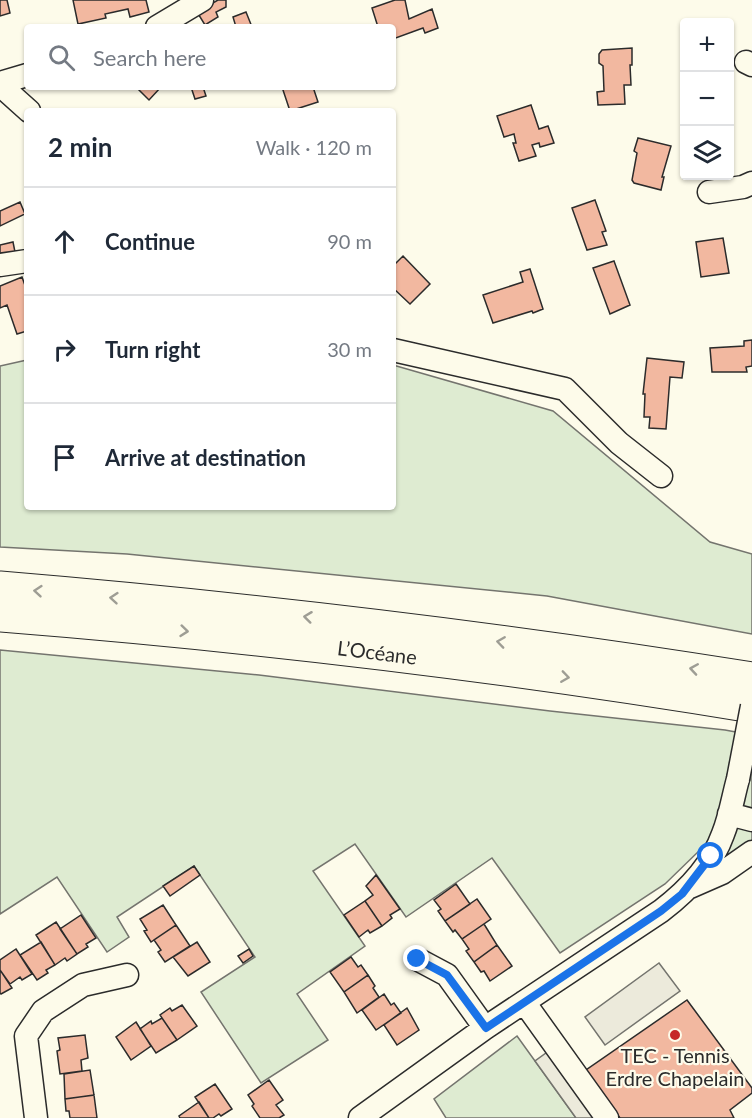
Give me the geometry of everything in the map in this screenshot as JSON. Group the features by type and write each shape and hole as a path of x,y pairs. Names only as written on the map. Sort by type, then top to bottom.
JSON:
{"highway":[{"name":"L’Océane","path":"0,588 214,607 370,625 558,649 752,679"},
{"name":"L’Océane","path":"0,615 344,648 561,676 752,706"}],"street":[{"path":"162,24 202,0"},
{"path":"24,77 2,91 25,108"},
{"path":"709,192 742,187 752,183"},
{"path":"0,265 24,261"},
{"path":"396,351 565,389 619,443 661,477"},
{"path":"360,1118 486,1028 661,911 688,887 711,856 726,824 738,779 752,706"},
{"path":"726,824 752,820"},
{"path":"726,824 740,842 752,845"},
{"path":"688,887 722,873 752,852"},
{"path":"417,959 447,975 486,1028"},
{"path":"36,1118 26,1036 43,1011 83,985 127,975"},
{"path":"524,1002 607,1118"}],"green space":[{"path":"24,361 24,510 396,510 396,366 553,411 710,542 752,554 752,634 547,596 127,554 0,547 0,366"},
{"path":"0,650 259,675 752,735 752,861 702,848 665,884 560,953 492,858 406,917 355,844 313,871 365,946 297,994 328,1040 261,1083 201,992 255,957 194,866 117,917 129,937 107,952 57,877 0,914"},
{"path":"517,1036 576,1118 446,1118 434,1099"}],"shaded area":[{"path":"659,963 680,991 605,1045 585,1017"},
{"path":"557,1045 609,1118 576,1118 535,1061"}],"building":[{"path":"0,0 7,0 10,13 0,16"},
{"path":"73,0 146,0 149,12 130,17 128,9 105,14 106,18 78,24"},
{"path":"218,0 226,0 226,7 216,12 218,17 207,24 197,12"},
{"path":"395,0 405,0 409,19 432,9 438,28 425,33 423,28 396,38 396,24 377,24 372,8"},
{"path":"246,12 251,24 235,24 233,17"},
{"path":"632,48 631,85 624,85 625,104 598,105 597,92 604,91 603,66 599,63 599,54 602,50"},
{"path":"139,90 158,90 149,100"},
{"path":"192,90 204,90 206,96 195,99"},
{"path":"283,90 314,90 318,102 299,108 289,108"},
{"path":"531,105 539,129 548,126 554,143 540,147 539,143 532,145 536,156 519,161 513,143 516,143 514,134 504,137 497,116"},
{"path":"638,138 671,146 662,177 664,177 661,190 634,183 632,180 637,153 634,151"},
{"path":"595,200 606,231 602,232 607,245 587,250 572,208"},
{"path":"20,202 24,214 0,226 0,211"},
{"path":"723,238 729,273 701,277 696,242"},
{"path":"13,242 16,257 0,261 0,245"},
{"path":"403,256 430,284 410,304 396,291 396,263"},
{"path":"614,261 630,305 610,314 593,268"},
{"path":"530,269 543,309 493,323 483,295 523,282 520,272"},
{"path":"22,277 24,332 17,334 7,305 0,308 0,286"},
{"path":"752,340 752,366 746,367 747,372 712,372 710,348 744,346 744,341"},
{"path":"647,358 684,362 682,378 670,377 666,429 649,428 650,417 644,417 645,394 643,394"},
{"path":"194,866 200,875 170,896 163,886"},
{"path":"376,875 400,909 390,915 392,918 382,926 365,901 373,895 366,886"},
{"path":"456,884 470,904 445,921 438,911 441,909 434,900"},
{"path":"477,899 491,919 462,939 445,921"},
{"path":"365,901 382,926 370,933 368,930 359,937 344,915"},
{"path":"163,905 176,925 151,942 140,919"},
{"path":"81,915 96,938 86,944 88,947 77,954 60,929"},
{"path":"56,922 77,954 55,965 36,935"},
{"path":"484,924 497,945 474,962 466,951 469,949 462,939"},
{"path":"176,925 190,946 165,962 154,940"},
{"path":"41,942 55,965 46,970 48,973 37,980 20,955"},
{"path":"197,942 210,962 188,976 173,957"},
{"path":"497,945 512,966 490,981 484,971 481,972 474,962"},
{"path":"16,949 32,974 22,980 20,977 10,984 0,970 0,960"},
{"path":"249,949 253,956 243,963 238,956"},
{"path":"351,957 368,975 344,992 330,972"},
{"path":"0,970 12,988 1,994 0,993"},
{"path":"368,975 379,997 357,1013 344,992"},
{"path":"384,994 391,1005 394,1003 401,1013 376,1030 362,1010"},
{"name":"TEC - Tennis Erdre Chapelain","path":"687,1000 752,1088 752,1093 730,1110 734,1118 620,1118 586,1070"},
{"path":"182,1005 197,1026 177,1040 160,1015 170,1008 172,1011"},
{"path":"407,1008 419,1030 397,1045 384,1025"},
{"path":"162,1018 177,1040 156,1053 140,1029 151,1021 152,1024"},
{"path":"136,1022 151,1046 131,1060 116,1037"},
{"path":"85,1035 88,1058 81,1060 82,1071 60,1074 58,1038"},
{"path":"90,1070 94,1095 65,1099 64,1074"},
{"path":"269,1080 283,1100 276,1105 284,1115 279,1118 260,1118 248,1095"},
{"path":"215,1084 232,1109 221,1116 219,1114 209,1118 195,1097"},
{"path":"94,1095 97,1118 70,1118 69,1111 66,1111 65,1099"},
{"path":"199,1102 209,1118 180,1118 179,1116"}],"place":[{"name":"TEC - Tennis Erdre Chapelain","path":"675,1035"}],"route":[{"path":"417,959 447,975 486,1028 661,911 692,884 711,856"}]}
